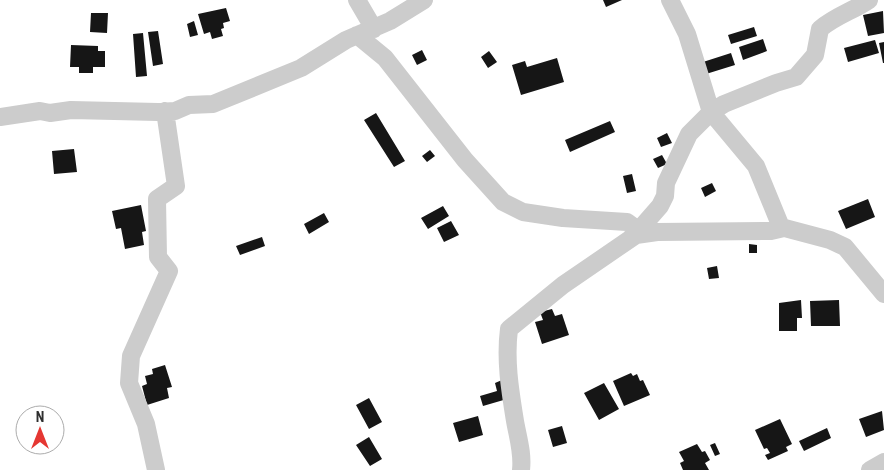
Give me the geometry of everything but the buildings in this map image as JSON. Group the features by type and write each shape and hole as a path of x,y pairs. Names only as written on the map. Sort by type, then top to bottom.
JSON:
{"street":[{"path":"357,0 374,29"},
{"path":"0,117 40,111 50,113 71,110 175,111 189,105 214,104 301,68 346,40 374,29 424,0"},
{"path":"670,0 687,34 711,112 756,166 779,223 784,228"},
{"path":"521,470 523,457 509,383 507,347 509,328 564,285 641,231 660,206 665,196 666,183 690,134 711,112 730,101 796,77 816,55 820,29 842,13 860,7 869,0"},
{"path":"357,36 385,58 464,160 503,202 523,212 563,218 627,222 641,231 722,233 771,231 784,228 830,240 845,247 884,294"},
{"path":"156,470 146,424 129,383 131,356 169,271 158,257 157,200 176,186 165,111"},
{"path":"870,470 884,462"}]}
